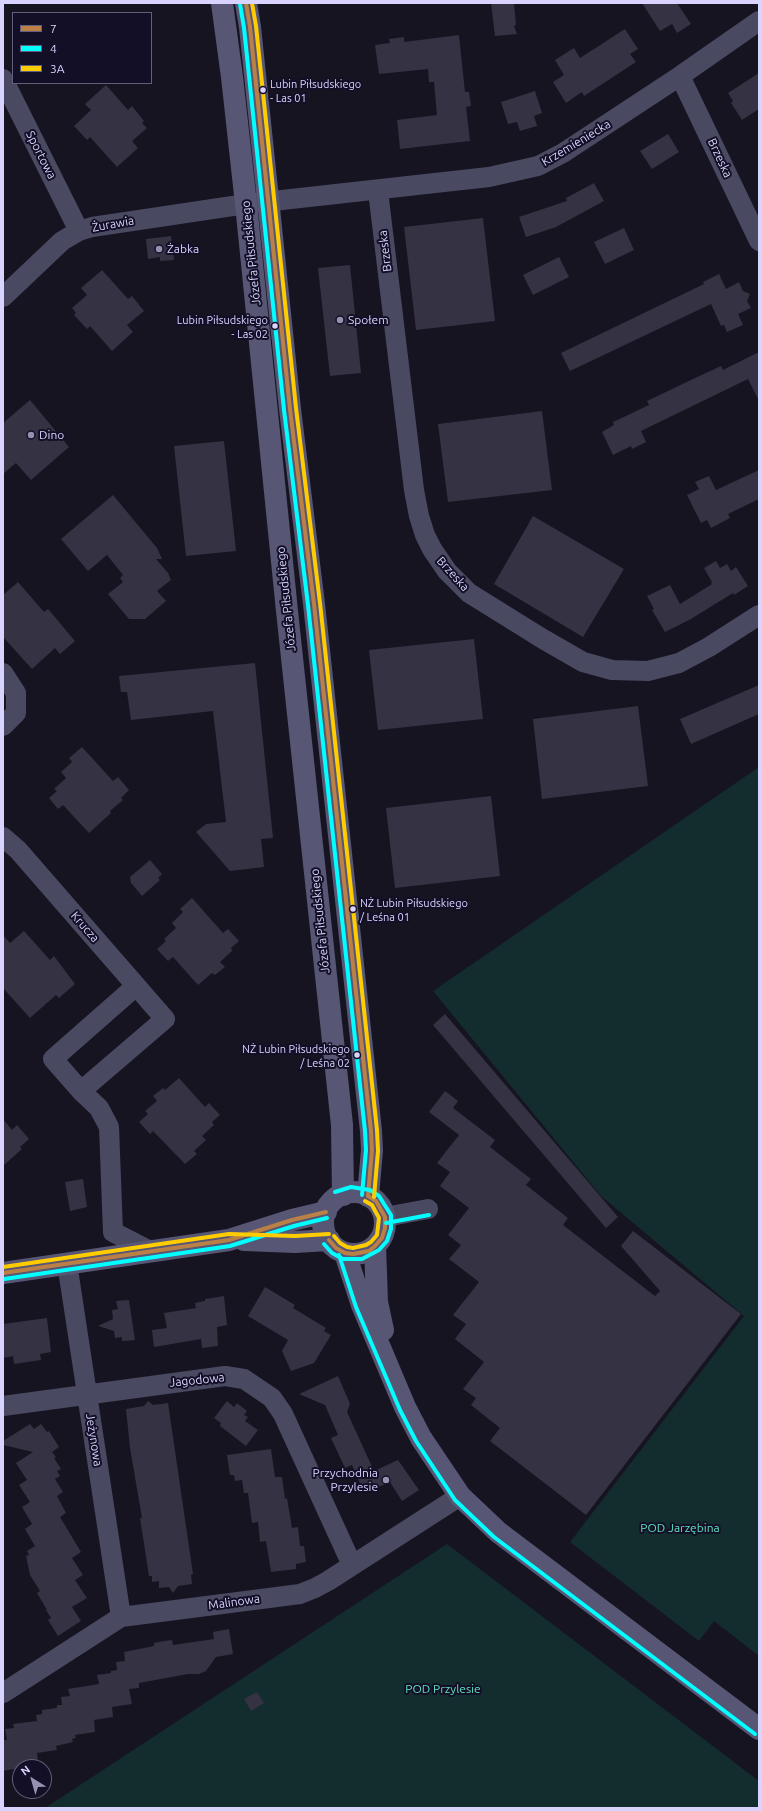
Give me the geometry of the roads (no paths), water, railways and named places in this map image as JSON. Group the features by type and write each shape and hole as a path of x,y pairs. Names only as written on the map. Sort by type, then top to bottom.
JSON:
{"street":[{"name":"Józefa Piłsudskiego","path":"222,3 246,204 288,627 342,1125 343,1195"},
{"name":"Józefa Piłsudskiego","path":"246,3 250,27 269,202 289,402 314,604 371,1131 372,1150 368,1196"},
{"name":"Krzemieniecka","path":"269,202 378,191 489,177 538,166 563,153 680,76 759,21"},
{"name":"Brzeska","path":"680,76 759,241"},
{"name":"Sportowa","path":"3,78 79,231"},
{"name":"Brzeska","path":"378,191 414,490 419,516 426,535 432,549 447,571 468,593 543,639 582,662 612,670 648,671 679,663 709,647 759,616"},
{"name":"Żurawia","path":"3,297 62,241 79,231 92,226 269,202"},
{"path":"3,673 16,693 16,713 3,726"},
{"name":"Krucza","path":"3,837 18,850 165,1019 81,1091"},
{"path":"136,986 54,1059 81,1091 99,1108 109,1127 113,1232 150,1251"},
{"path":"3,1272 229,1240 295,1242 337,1246 361,1254 375,1246 382,1238 385,1228 385,1217 379,1205 368,1196 351,1193 336,1199 326,1212 324,1222 325,1231 337,1246 405,1407 421,1438 460,1496 498,1532 759,1729"},
{"path":"385,1217 428,1210"},
{"path":"229,1240 292,1220 326,1212"},
{"path":"375,1246 377,1302 396,1384"},
{"name":"Jeżynowa","path":"67,1263 121,1617"},
{"name":"Jagodowa","path":"3,1406 225,1376 244,1379 272,1398 283,1414 352,1566"},
{"name":"Malinowa","path":"3,1693 121,1617 300,1594 328,1581 460,1496"}],"place":[{"name":"Lubin Piłsudskiego - Las 01","path":"263,90"},
{"name":"Żabka","path":"159,249"},
{"name":"Społem","path":"340,320"},
{"name":"Lubin Piłsudskiego - Las 02","path":"275,326"},
{"name":"Dino","path":"31,435"},
{"name":"NŻ Lubin Piłsudskiego / Leśna 01","path":"353,909"},
{"name":"NŻ Lubin Piłsudskiego / Leśna 02","path":"357,1055"},
{"name":"Przychodnia Przylesie","path":"386,1480"}],"park label":[{"name":"POD Jarzębina","path":"680,1528"},
{"name":"POD Przylesie","path":"443,1689"}]}
